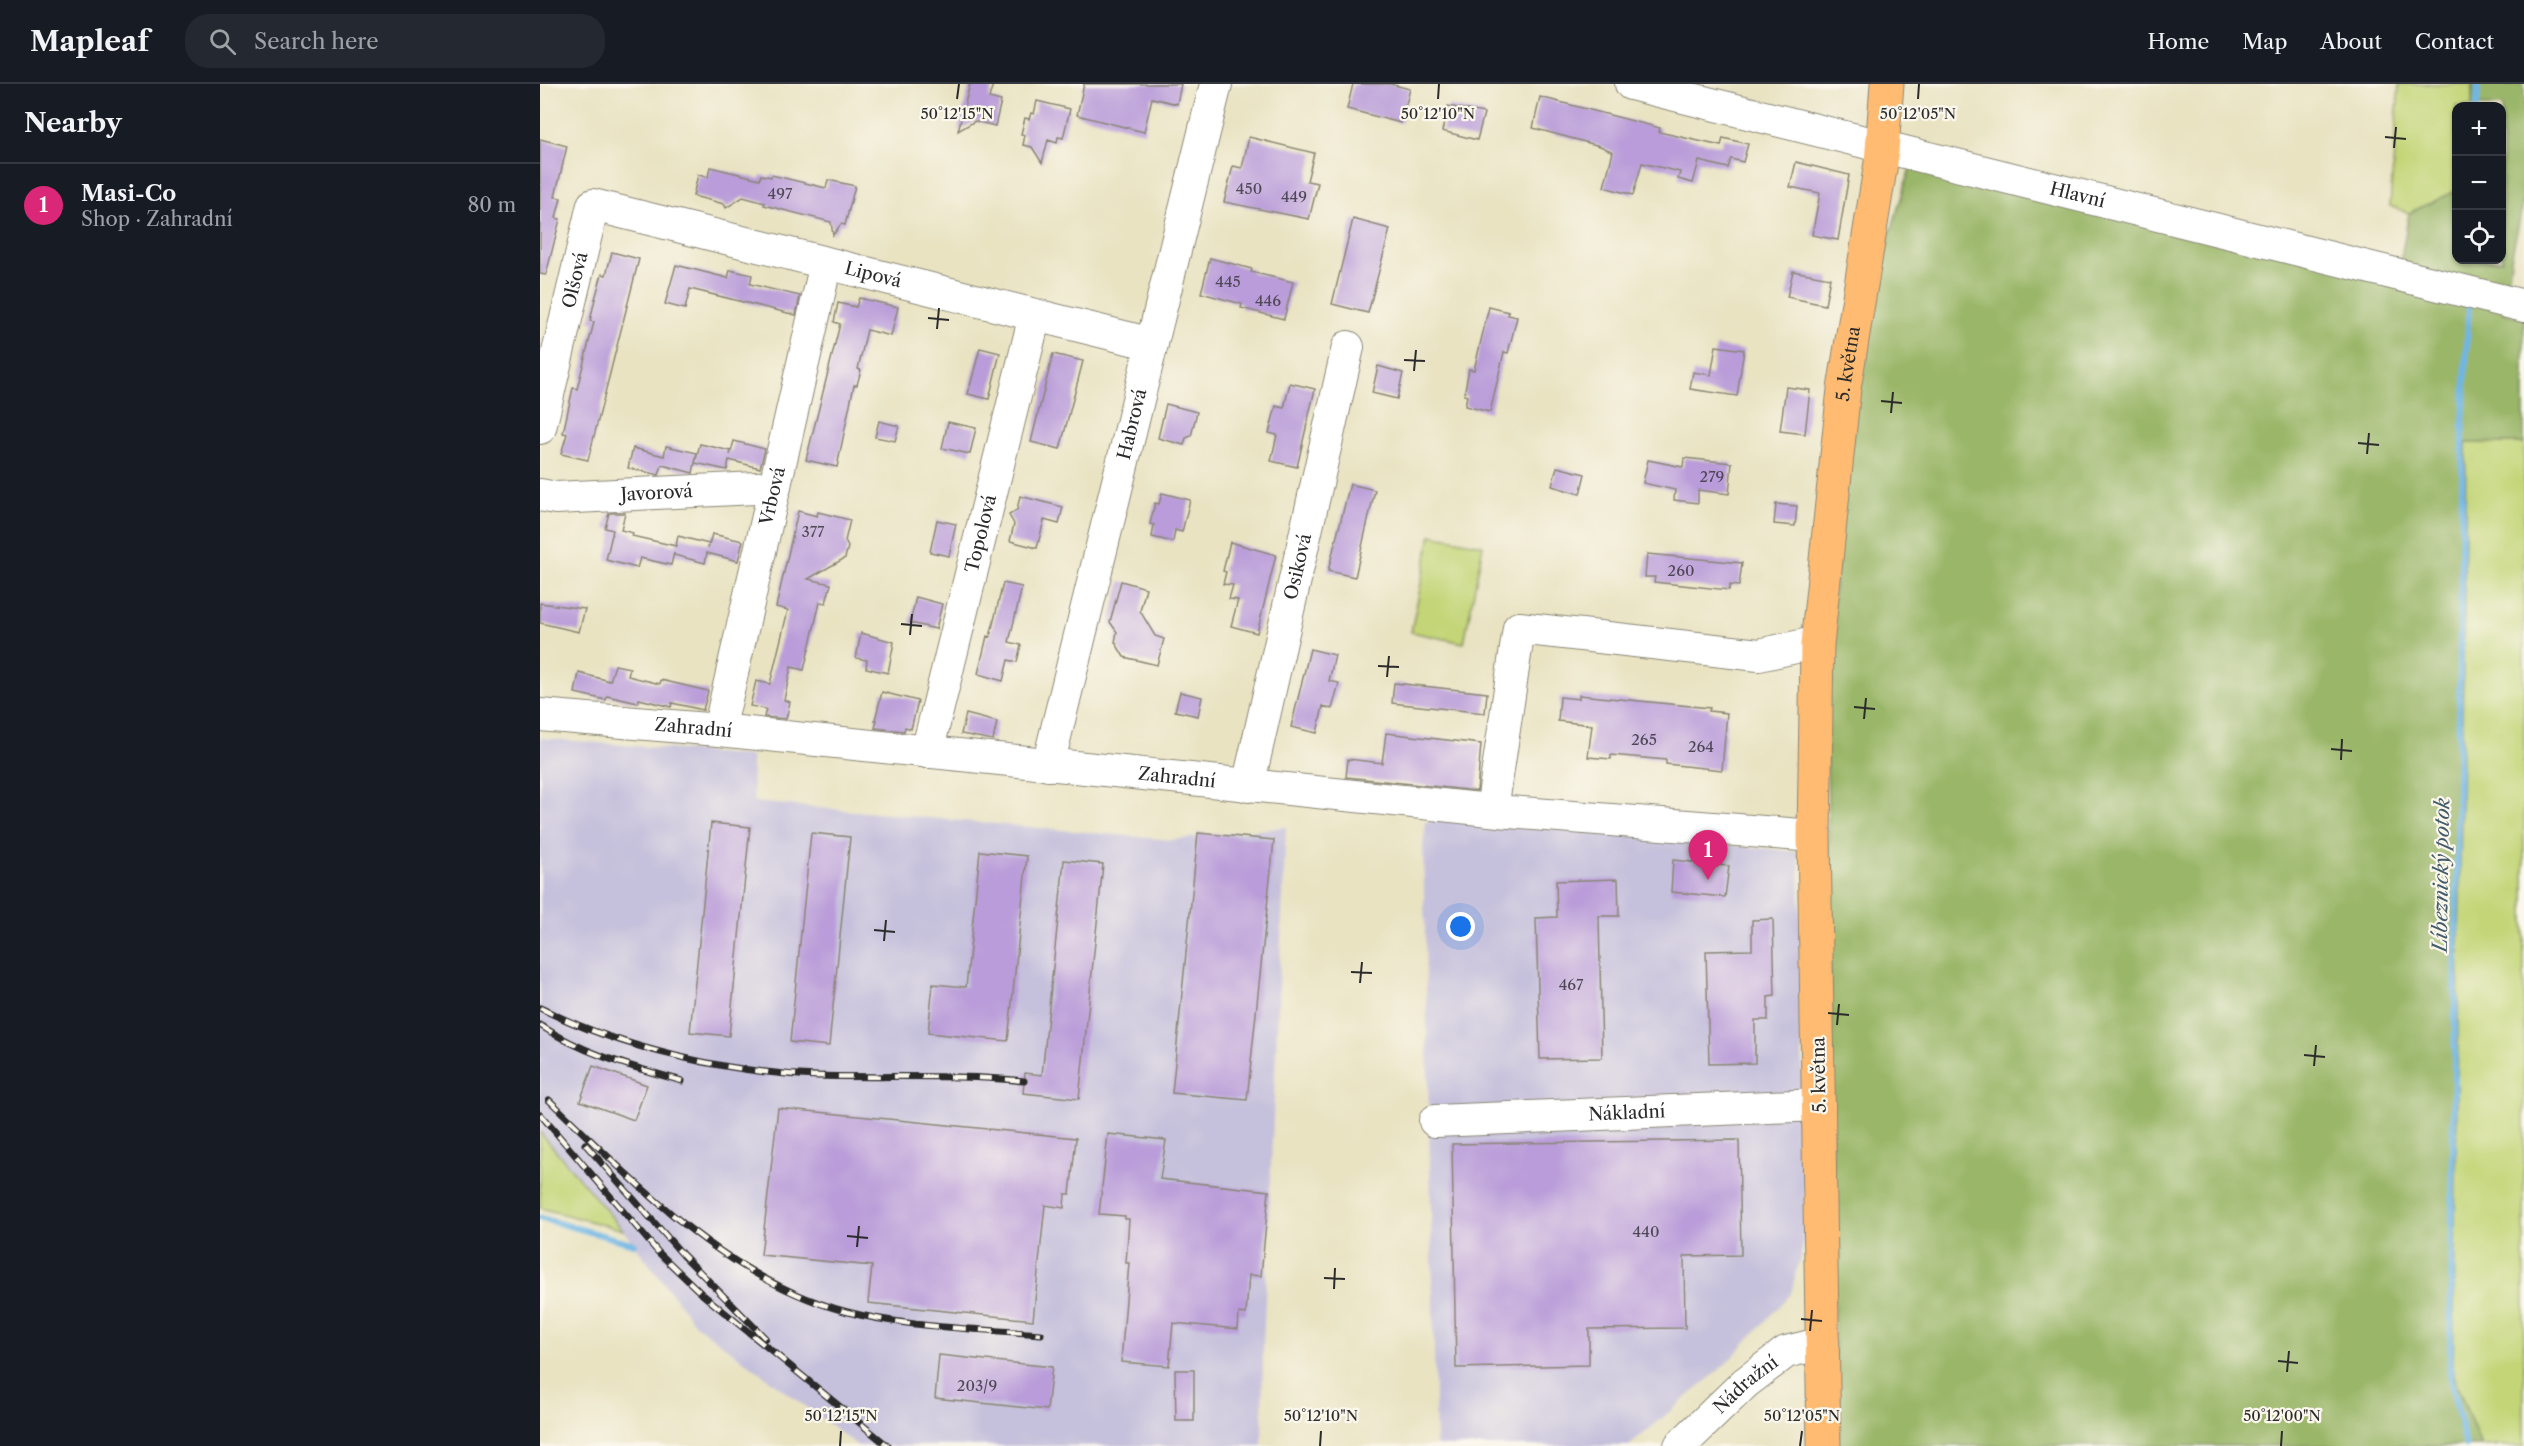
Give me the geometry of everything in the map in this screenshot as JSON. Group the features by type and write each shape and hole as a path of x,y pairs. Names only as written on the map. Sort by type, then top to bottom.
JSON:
{"main road":[{"name":"5. května","path":"1824,1440 1814,836 1817,645 1844,389 1883,147 1887,84"}],"street":[{"name":"Habrová","path":"1048,765 1216,84"},
{"name":"Hlavní","path":"1631,84 2524,306"},
{"name":"Lipová","path":"593,205 1152,344"},
{"name":"Olšová","path":"540,428 593,205"},
{"name":"Vrbová","path":"719,730 826,263"},
{"name":"Topolová","path":"927,752 1035,315"},
{"name":"Osiková","path":"1248,786 1347,347"},
{"name":"Javorová","path":"540,495 556,498 775,487"},
{"path":"1492,810 1519,628 1759,655 1805,645 1817,645"},
{"name":"Zahradní","path":"540,715 719,730 1492,810 1814,836"},
{"name":"Nákladní","path":"1435,1121 1819,1105"},
{"name":"Nádražní","path":"1680,1446 1745,1383 1786,1352 1823,1343"}],"shaded area":[{"path":"540,738 751,756 754,802 1171,840 1286,827 1263,1346 1262,1446 858,1446 695,1324 623,1230 540,1132"},
{"path":"1461,817 1799,852 1805,1237 1791,1293 1725,1365 1629,1446 1436,1446 1423,847 1426,822"}],"green space":[{"path":"2399,84 2472,84 2472,102 2452,102 2452,193 2409,213 2390,206"},
{"path":"2473,84 2524,84 2524,199 2512,254 2504,313 2524,318 2524,443 2466,443 2453,1376 2481,1446 1836,1446 1826,666 1863,325 1910,168 2397,281 2409,213 2452,193 2452,264 2506,264 2506,102 2472,102"},
{"path":"2466,443 2524,443 2524,1446 2481,1446 2453,1376"},
{"path":"1431,535 1483,545 1464,643 1411,632"},
{"path":"540,1132 623,1230 540,1208"}],"building":[{"path":"970,84 993,84 989,98 1001,101 995,126 975,121 958,131"},
{"path":"1084,84 1181,84 1177,104 1152,98 1144,132 1077,115"},
{"path":"1353,84 1390,84 1410,89 1401,123 1347,109"},
{"path":"1540,97 1660,128 1659,132 1721,146 1723,138 1748,144 1743,162 1731,159 1728,168 1699,161 1693,183 1678,179 1680,172 1642,163 1633,195 1604,187 1613,152 1600,146 1533,128"},
{"path":"1037,101 1070,109 1063,138 1058,137 1057,143 1048,140 1042,163 1032,147 1023,145 1025,135 1021,134 1025,118 1029,119 1031,113 1034,114"},
{"path":"1448,106 1484,113 1477,140 1442,131"},
{"path":"1249,137 1314,153 1307,181 1318,183 1309,219 1224,202 1233,166 1242,168"},
{"path":"540,139 567,146 555,197 561,198 556,218 560,219 546,275 540,274"},
{"path":"1796,162 1849,175 1838,240 1812,235 1820,193 1790,187"},
{"path":"710,167 760,179 761,175 771,177 772,175 826,188 828,180 855,186 845,225 841,224 833,235 831,222 764,205 765,203 743,197 726,208 724,204 693,196 698,175 708,177"},
{"path":"1353,219 1390,229 1368,313 1332,304"},
{"path":"612,252 639,259 588,460 561,454 567,434 563,433 573,388 577,389 594,322 590,321 595,299 602,274 606,275"},
{"path":"1210,258 1252,269 1251,272 1293,282 1284,319 1241,308 1242,304 1201,293"},
{"path":"676,265 728,278 730,270 752,275 750,284 800,296 796,315 690,289 685,309 665,304"},
{"path":"1793,271 1830,278 1825,305 1787,297"},
{"path":"859,298 898,307 891,336 867,330 858,369 861,370 857,385 854,385 837,467 806,460 840,324 834,322 838,303 856,307"},
{"path":"1489,307 1509,312 1508,315 1517,317 1508,353 1504,352 1490,412 1465,406 1467,396 1464,395 1469,369 1474,370"},
{"path":"1716,346 1744,350 1737,396 1690,389 1693,372 1711,375"},
{"path":"980,348 1000,353 989,399 968,394"},
{"path":"1053,354 1083,361 1060,449 1031,442"},
{"path":"1378,366 1403,373 1397,399 1372,393"},
{"path":"1290,383 1315,389 1297,467 1271,461 1277,435 1269,433 1276,406 1284,408"},
{"path":"1786,387 1810,390 1805,434 1780,431"},
{"path":"1166,404 1197,412 1191,436 1186,438 1184,445 1158,438"},
{"path":"879,421 899,426 895,441 875,437"},
{"path":"948,422 976,428 970,454 942,448"},
{"path":"734,441 765,449 760,468 729,460 727,470 695,463 700,444 731,451 730,455"},
{"path":"666,446 697,453 693,473 662,465 659,475 628,468 633,448 664,456"},
{"path":"1684,458 1732,463 1729,494 1698,490 1698,503 1674,500 1675,490 1643,483 1648,460 1683,467"},
{"path":"1557,467 1585,474 1580,494 1552,486"},
{"path":"1350,484 1375,490 1355,577 1328,571"},
{"path":"1162,493 1190,500 1182,532 1175,530 1173,542 1152,537 1154,525 1150,524 1155,503 1159,504"},
{"path":"1020,496 1063,507 1059,524 1044,520 1037,548 1010,541 1014,524 1009,515 1017,510"},
{"path":"1776,504 1797,506 1795,526 1774,524"},
{"path":"798,511 817,516 818,512 850,520 845,541 848,547 845,558 808,579 831,584 826,603 820,602 804,670 791,667 784,700 790,702 786,719 764,717 766,709 750,706 756,681 770,684 788,610 776,607"},
{"path":"609,513 625,513 621,530 633,533 632,536 676,546 678,536 709,544 708,548 712,534 743,541 738,561 707,553 705,563 674,555 674,553 671,565 640,558 637,568 606,560 613,530 605,528"},
{"path":"937,520 956,524 949,556 930,552"},
{"path":"1230,542 1276,555 1257,633 1231,626 1238,600 1229,599 1233,585 1223,584 1226,572 1223,571"},
{"path":"1647,554 1742,563 1739,586 1730,585 1729,590 1654,582 1655,577 1645,577"},
{"path":"1121,581 1146,588 1140,611 1155,636 1164,639 1157,665 1124,657 1115,642 1117,632 1110,622"},
{"path":"1003,583 1022,587 1009,642 1021,645 1017,662 1008,660 1003,681 978,674"},
{"path":"916,597 942,604 936,629 910,623"},
{"path":"540,603 585,609 579,632 540,623"},
{"path":"861,633 894,642 888,673 866,668 867,660 856,658"},
{"path":"1310,649 1335,655 1329,681 1339,683 1332,709 1323,706 1317,733 1291,727"},
{"path":"615,665 630,668 628,676 660,684 661,680 708,691 703,710 672,703 671,707 639,699 638,703 607,696 606,700 575,693 579,673 610,681"},
{"path":"1394,683 1487,693 1485,713 1392,703"},
{"path":"882,692 918,701 911,729 905,727 904,731 875,728"},
{"path":"1180,692 1202,697 1198,716 1175,711"},
{"path":"1579,695 1710,708 1709,711 1727,713 1722,770 1666,764 1666,760 1611,755 1611,759 1588,757 1592,725 1558,721 1560,697 1579,699"},
{"path":"966,714 997,722 993,740 961,734"},
{"path":"1386,733 1481,744 1477,791 1346,777 1348,759 1382,763"},
{"path":"711,823 750,827 729,1036 690,1032"},
{"path":"811,833 850,837 829,1046 790,1042"},
{"path":"1198,833 1274,840 1247,1100 1172,1093"},
{"path":"980,851 1027,856 1008,1041 928,1033 933,984 966,987"},
{"path":"1064,860 1103,864 1079,1099 1023,1093 1025,1073 1042,1075"},
{"path":"1673,860 1729,866 1725,897 1671,892"},
{"path":"1618,879 1619,916 1599,916 1602,1058 1540,1059 1536,918 1557,917 1556,881"},
{"path":"1773,919 1775,996 1768,997 1768,1020 1755,1020 1755,1063 1709,1064 1706,951 1752,950 1752,920"},
{"path":"593,1066 647,1085 634,1120 580,1101"},
{"path":"778,1108 1076,1138 1070,1194 1065,1194 1064,1208 1045,1205 1033,1320 868,1303 872,1266 761,1255"},
{"path":"1108,1134 1166,1140 1160,1179 1269,1191 1261,1276 1249,1275 1246,1314 1239,1313 1238,1329 1173,1323 1169,1366 1121,1362 1129,1263 1126,1263 1129,1219 1125,1219 1125,1216 1099,1214"},
{"path":"1739,1140 1741,1255 1684,1256 1685,1328 1589,1329 1589,1365 1456,1368 1452,1144"},
{"path":"939,1355 1052,1367 1047,1410 935,1398"},
{"path":"1175,1370 1194,1370 1194,1421 1176,1421"}],"waterway":[{"name":"Líbeznický potok","path":"2477,102 2478,84"},
{"name":"Líbeznický potok","path":"2466,1446 2450,1378 2463,424 2469,303"},
{"path":"540,1218 634,1244"}],"railway":[{"path":"540,1008 605,1035 640,1046 676,1056 748,1070 818,1076 947,1077 1024,1081"},
{"path":"540,1025 591,1052 682,1081"},
{"path":"549,1100 653,1198 691,1229 770,1282 814,1301 860,1315 927,1325 1041,1334"},
{"path":"540,1114 658,1252 702,1294 888,1446"},
{"path":"585,1144 683,1255 765,1338"}],"place":[{"name":"Masi-Co","path":"1708,880"}]}
